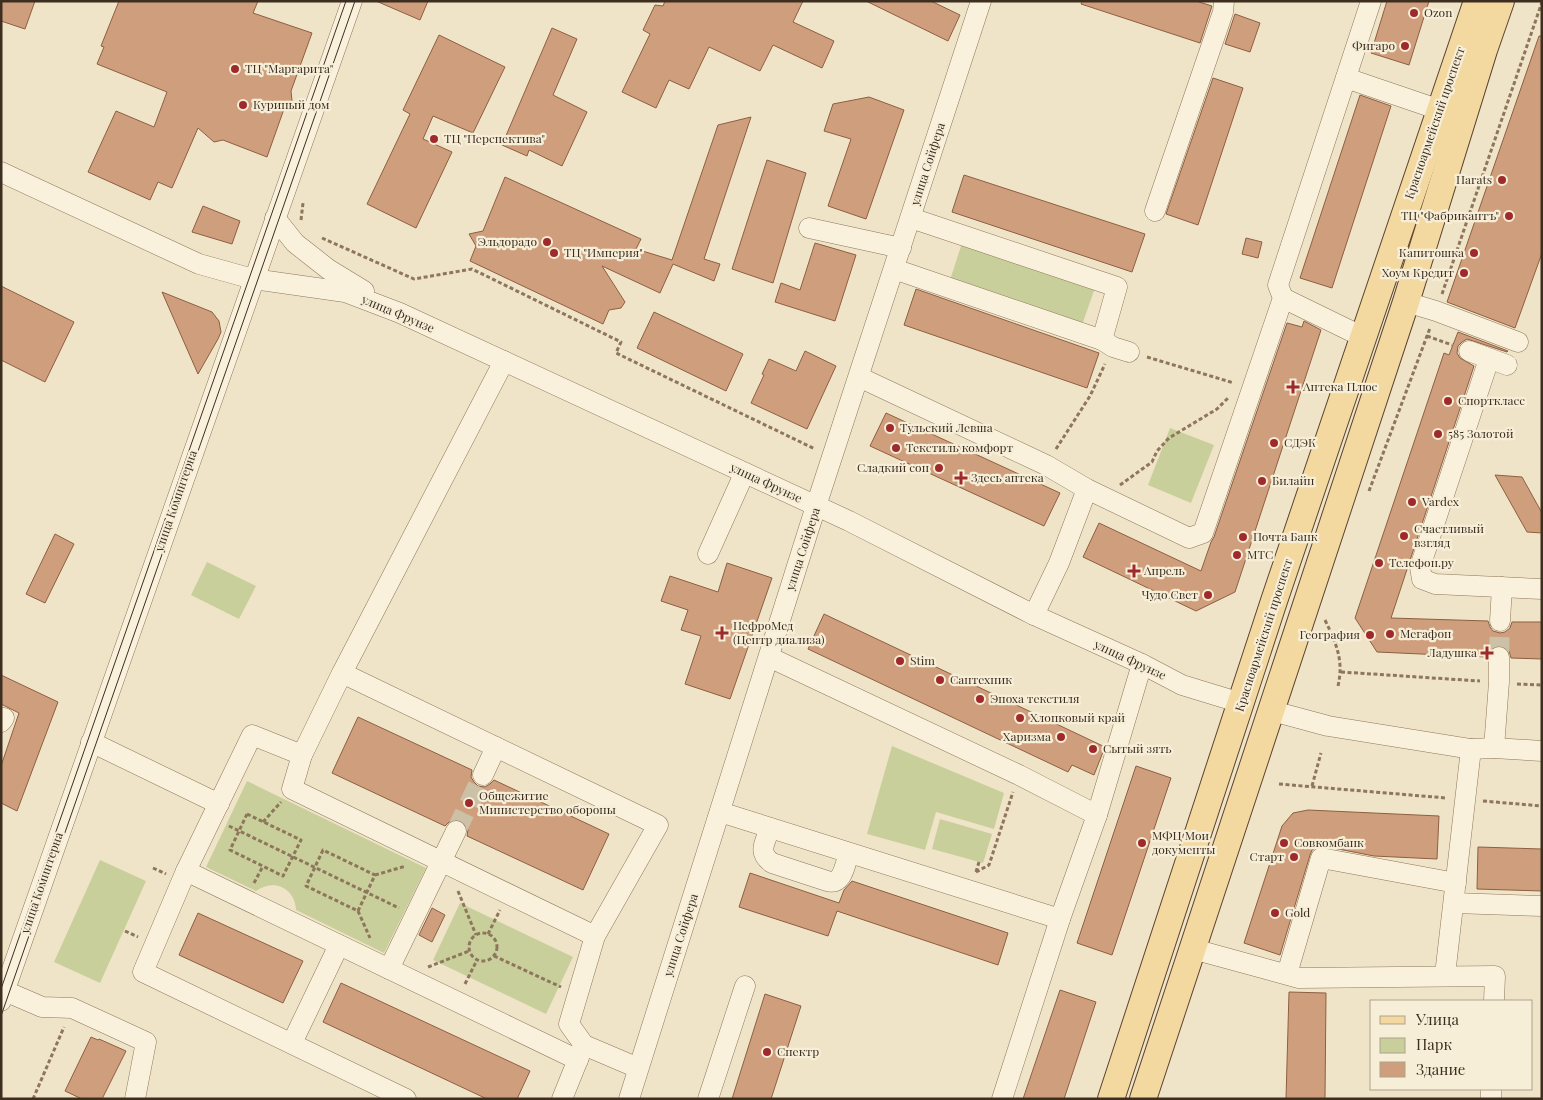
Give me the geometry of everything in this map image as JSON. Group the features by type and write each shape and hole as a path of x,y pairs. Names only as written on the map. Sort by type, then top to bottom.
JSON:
{"main road":[{"name":"Красноармейский проспект","path":"1111,1099 1362,337 1476,1"},
{"name":"Красноармейский проспект","path":"1143,1099 1406,302 1484,50 1502,1"},
{"name":"улица Фрунзе","path":"1242,703 1272,711"}],"street":[{"name":"улица Коминтерна","path":"3,996 352,1"},
{"name":"улица Сойфера","path":"629,1099 816,506 981,1"},
{"path":"1155,211 1223,12 1224,1"},
{"path":"859,376 1046,464 1086,489 1189,538 1203,533 1250,388 1283,298 1278,285 1371,1"},
{"path":"1346,78 1440,110"},
{"name":"улица Фрунзе","path":"1,172 199,264 253,279 346,292 400,312 816,506 1034,615 1142,664 1182,685 1242,703"},
{"path":"275,218 294,243 328,269 400,312"},
{"path":"894,268 1123,349 1118,287 910,218"},
{"path":"809,228 900,248"},
{"path":"1283,298 1362,337"},
{"path":"1406,302 1436,311 1518,342"},
{"path":"1468,351 1498,362 1420,567 1422,579 1435,584 1542,589"},
{"path":"504,361 342,673 302,755 292,789 595,936"},
{"path":"708,554 744,474"},
{"path":"1034,615 1059,563 1086,489"},
{"path":"1500,621 1502,587"},
{"path":"769,657 1018,775 1097,815"},
{"path":"1494,748 1499,682 1498,657"},
{"path":"1002,1099 1060,919 1097,815 1142,664"},
{"path":"342,673 658,825 595,936 570,1024 581,1053 562,1099"},
{"name":"улица Фрунзе","path":"1272,711 1328,726 1471,749 1494,748 1542,751"},
{"path":"302,755 252,735 186,872 143,972 406,1099"},
{"path":"91,742 216,811"},
{"path":"483,775 496,747"},
{"path":"1445,976 1471,749"},
{"path":"720,812 1060,919"},
{"path":"770,828 763,850 765,858 772,863 800,872 833,882 838,881 849,853"},
{"path":"397,973 415,916 444,862 456,830"},
{"path":"1287,974 1321,858 1456,883"},
{"path":"186,872 457,1002 581,1053 638,1068"},
{"path":"1454,903 1542,906"},
{"path":"292,1043 339,945"},
{"path":"1193,950 1299,978 1496,976 1494,1000"},
{"path":"708,1099 745,986"},
{"path":"3,996 42,1007 72,1008 146,1042 134,1099"}],"path":[{"path":"1368,494 1436,311 1542,2"},
{"path":"300,228 303,202"},
{"path":"317,236 414,279 472,269 622,342 616,353 816,449"},
{"path":"1427,336 1468,351"},
{"path":"1046,464 1123,349 1250,388"},
{"path":"1086,489 1117,486 1152,462 1157,451 1169,438 1217,409 1232,394 1250,388"},
{"path":"1322,616 1337,646 1341,672 1338,686"},
{"path":"1341,672 1542,685"},
{"path":"1312,786 1321,753"},
{"path":"953,886 989,865 1018,775"},
{"path":"1279,784 1542,806"},
{"path":"262,822 292,789"},
{"path":"216,811 239,831 415,916"},
{"path":"247,814 262,822 301,840 284,876 230,850 247,814"},
{"path":"323,850 375,876 367,893 358,911 306,886 323,850"},
{"path":"444,862 476,934"},
{"path":"976,872 979,862"},
{"path":"488,934 508,893"},
{"path":"476,934 488,934 494,938 497,950 494,956 483,962 472,956 469,951 469,944 476,934"},
{"path":"397,973 469,951"},
{"path":"494,956 578,995"},
{"path":"457,1002 477,960"},
{"path":"33,1099 72,1008"}],"green space":[{"path":"962,243 1095,288 1082,325 950,280"},
{"path":"1170,428 1214,445 1191,503 1148,485"},
{"path":"207,562 256,586 239,619 191,595"},
{"path":"892,746 1004,793 994,829 936,812 925,850 867,834"},
{"path":"247,781 426,868 384,953 296,910 292,896 282,887 270,885 256,891 206,867"},
{"path":"940,819 992,834 983,863 932,849"},
{"path":"100,860 146,881 100,983 54,962"},
{"path":"460,903 573,957 546,1014 433,960"}],"building":[{"path":"1,1 35,1 25,29 1,21"},
{"path":"119,1 258,1 253,13 312,33 291,91 292,101 284,109 267,157 223,140 214,142 198,128 172,188 158,182 150,200 88,172 116,111 154,127 167,92 97,64 104,47 101,46"},
{"path":"376,1 428,1 420,20"},
{"path":"665,1 803,1 793,22 834,41 822,68 773,45 760,71 709,47 689,89 669,80 656,108 622,92 650,34 643,30 655,5 663,6"},
{"path":"866,1 931,1 960,15 948,41"},
{"path":"1082,1 1196,1 1212,6 1200,43 1081,4"},
{"path":"1387,1 1429,1 1409,65 1371,53"},
{"path":"1235,14 1260,23 1250,52 1225,44"},
{"path":"552,28 577,39 553,95 587,112 562,166 529,150 527,156 502,145"},
{"name":"ТЦ \"Перспектива\"","path":"439,35 505,67 473,133 433,116 423,139 452,152 416,228 367,204 410,114 403,110"},
{"name":"ТЦ \"Фабрикантъ\"","path":"1539,36 1542,36 1542,253 1515,328 1447,302"},
{"path":"1213,78 1243,88 1198,225 1166,214"},
{"path":"1360,95 1391,106 1332,288 1300,278"},
{"path":"869,97 904,110 866,219 828,206 851,139 824,131 833,104"},
{"name":"ТЦ \"Империя\"","path":"751,117 704,259 720,264 714,281 673,264 660,293 602,266 625,302 621,308 609,310 603,324 470,261 476,246 469,234 483,231 505,177 641,239 636,249 672,260 718,125"},
{"path":"767,160 806,173 773,283 732,269"},
{"path":"964,175 1145,234 1132,272 952,212"},
{"path":"203,206 240,221 232,244 192,232"},
{"path":"1246,238 1262,242 1258,258 1242,254"},
{"path":"815,243 856,255 835,321 775,302 781,283 800,290"},
{"path":"1,286 74,322 45,382 1,360"},
{"path":"916,289 1099,353 1087,388 904,325"},
{"path":"162,292 212,312 219,321 221,332 198,374"},
{"path":"654,312 743,354 726,391 637,348"},
{"path":"1304,321 1321,330 1235,592 1196,611 1083,557 1099,523 1201,571 1287,323 1302,327"},
{"path":"1458,332 1508,351 1467,339 1458,346 1457,353 1460,358 1474,366 1391,618 1488,621 1493,631 1500,633 1510,628 1512,622 1542,622 1542,659 1511,658 1509,651 1499,645 1493,647 1487,657 1377,652 1355,618 1444,353 1449,355"},
{"path":"805,351 836,366 807,429 751,403 769,359 796,371"},
{"path":"886,413 1060,493 1044,526 870,446"},
{"path":"1495,475 1522,477 1542,513 1542,533 1527,532"},
{"path":"55,534 74,544 45,603 26,594"},
{"name":"НефроМед (Центр диализа)","path":"727,563 772,578 730,699 685,684 701,636 681,630 688,610 661,601 670,576 718,592"},
{"path":"824,614 1105,747 1094,775 1072,765 1068,772 808,649"},
{"path":"1,675 58,702 17,811 1,803 1,766 19,713 1,704"},
{"name":"Общежитие Министерство обороны","path":"358,717 472,770 471,777 478,786 485,787 494,780 609,834 583,890 467,836 468,830 461,820 455,819 445,826 332,773"},
{"path":"1136,766 1171,778 1112,955 1077,943"},
{"path":"1308,810 1439,816 1437,859 1374,856 1323,846 1312,850 1280,955 1244,943 1282,826 1293,813"},
{"path":"1478,847 1542,849 1542,891 1477,889"},
{"path":"750,873 839,903 844,890 852,881 1008,933 998,965 837,911 828,936 739,907"},
{"path":"432,908 445,915 432,942 419,935"},
{"path":"198,913 303,961 283,1003 179,955"},
{"path":"341,983 530,1071 517,1099 487,1099 323,1022"},
{"path":"1060,990 1096,1002 1064,1099 1023,1099"},
{"path":"1289,992 1326,993 1325,1099 1286,1099"},
{"name":"Спектр","path":"765,994 801,1006 771,1099 732,1099"},
{"path":"91,1037 126,1051 102,1099 82,1099 65,1091"}],"tunnel":[{"path":"1499,657 1500,621"},
{"path":"456,831 483,775"}],"tram line":[{"path":"1,989 346,1"},
{"path":"1,1016 355,1"}],"place":[{"name":"Ozon","path":"1414,13"},
{"name":"Фигаро","path":"1405,46"},
{"name":"ТЦ \"Маргарита\"","path":"235,69"},
{"name":"Куриный дом","path":"243,105"},
{"name":"ТЦ \"Перспектива\"","path":"434,139"},
{"name":"Harats","path":"1502,180"},
{"name":"ТЦ \"Фабрикантъ\"","path":"1509,216"},
{"name":"Эльдорадо","path":"547,242"},
{"name":"ТЦ \"Империя\"","path":"554,253"},
{"name":"Капитошка","path":"1474,253"},
{"name":"Хоум Кредит","path":"1464,273"},
{"name":"Аптека Плюс","path":"1293,387"},
{"name":"Спорткласс","path":"1448,401"},
{"name":"Тульский Левша","path":"890,428"},
{"name":"585 Золотой","path":"1438,434"},
{"name":"СДЭК","path":"1274,443"},
{"name":"Текстиль комфорт","path":"896,448"},
{"name":"Сладкий сон","path":"939,468"},
{"name":"Здесь аптека","path":"961,478"},
{"name":"Билайн","path":"1262,481"},
{"name":"Vardex","path":"1412,502"},
{"name":"Счастливый взгляд","path":"1404,536"},
{"name":"Почта Банк","path":"1243,537"},
{"name":"МТС","path":"1237,555"},
{"name":"Телефон.ру","path":"1379,563"},
{"name":"Апрель","path":"1134,571"},
{"name":"Чудо Cвет","path":"1208,595"},
{"name":"НефроМед (Центр диализа)","path":"722,633"},
{"name":"Мегафон","path":"1390,634"},
{"name":"География","path":"1370,635"},
{"name":"Ладушка","path":"1487,653"},
{"name":"Stim","path":"900,661"},
{"name":"Сантехник","path":"940,680"},
{"name":"Эпоха текстиля","path":"980,699"},
{"name":"Хлопковый край","path":"1020,718"},
{"name":"Харизма","path":"1061,737"},
{"name":"Сытый зять","path":"1093,749"},
{"name":"Общежитие Министерство обороны","path":"469,803"},
{"name":"МФЦ Мои документы","path":"1142,843"},
{"name":"Совкомбанк","path":"1284,843"},
{"name":"Старт","path":"1294,857"},
{"name":"Gold","path":"1275,913"},
{"name":"Спектр","path":"767,1052"}]}
